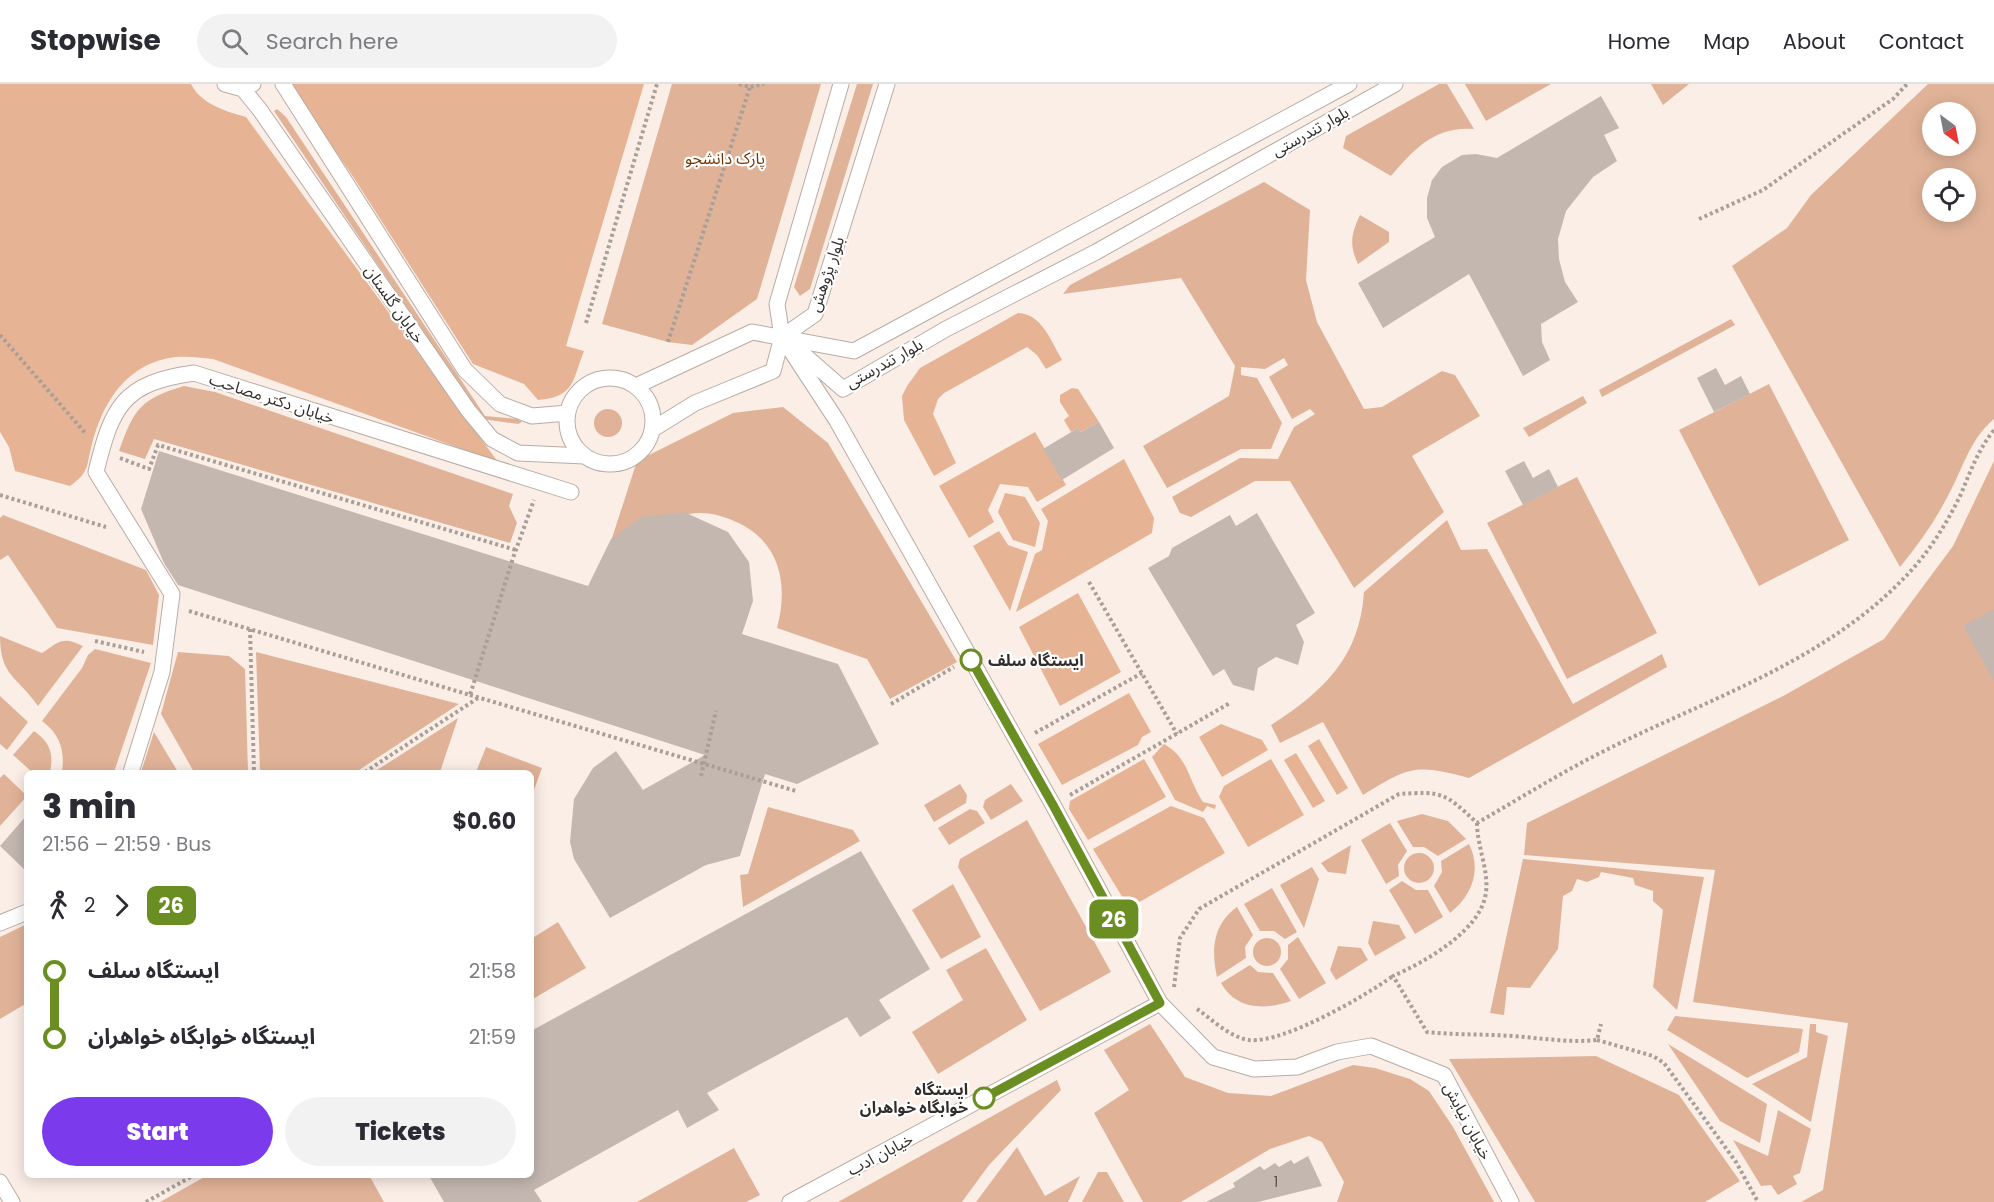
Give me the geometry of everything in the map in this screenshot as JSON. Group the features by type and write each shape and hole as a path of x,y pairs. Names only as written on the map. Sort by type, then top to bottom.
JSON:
{"lane":[{"path":"225,84 248,87"},
{"name":"خیابان گلستان","path":"284,84 465,370 500,404 532,416 568,413"},
{"path":"653,429 650,405 636,386 624,380 600,379 579,391 568,413 570,437 585,456 602,463 620,463 641,451 653,429 695,403 773,371 782,337 777,304 841,84"},
{"name":"بلوار پژوهش","path":"782,337 815,314 887,84"},
{"name":"بلوار تندرستی","path":"782,337 854,351 1349,84"},
{"name":"بلوار تندرستی","path":"782,337 843,388 946,329 1096,252 1395,84"},
{"name":"خیابان گلستان","path":"248,87 267,119 468,410 492,439 518,453 585,456"},
{"path":"636,386 752,332 782,337"},
{"name":"خیابان نیایش","path":"782,337 837,421 1053,805 1160,1003 1213,1057 1254,1069 1297,1067 1337,1052 1371,1046 1444,1075 1511,1202"},
{"name":"خیابان دکتر مصاحب","path":"132,770 162,672 172,594 96,472 106,433 123,400 159,378 194,373 571,492"},
{"path":"0,923 24,913"},
{"name":"خیابان ادب","path":"790,1202 1160,1003"},
{"path":"0,1182 12,1202"}],"path":[{"path":"586,323 657,84"},
{"path":"739,84 750,87 764,84"},
{"path":"1699,219 1763,190 1893,99 1907,84"},
{"path":"668,342 750,87"},
{"path":"0,335 101,451 149,469 158,445 516,550 470,695"},
{"path":"1477,823 1603,751 1798,660 1868,610 1905,577 1934,541 1960,496 1979,449 1994,430"},
{"path":"0,495 137,537"},
{"path":"1089,582 1177,734"},
{"path":"171,605 796,791"},
{"path":"250,629 254,770"},
{"path":"95,641 150,653"},
{"path":"891,704 970,658"},
{"path":"1018,742 1142,673"},
{"path":"368,770 479,698"},
{"path":"1053,805 1230,703"},
{"path":"701,776 716,711"},
{"path":"1160,1003 1176,985 1180,938 1199,909 1338,828 1399,794 1434,792 1456,803 1477,823 1486,893 1474,922 1444,947 1359,998 1274,1038 1249,1040 1222,1028 1194,1006"},
{"path":"1393,976 1427,1032 1511,1036 1571,1043 1597,1041 1653,1056 1664,1063 1736,1162 1758,1202"},
{"path":"1597,1041 1601,1024"},
{"path":"146,1202 189,1178"}],"green space":[{"name":"پارک دانشجو","path":"672,84 821,84 757,299 692,345 668,342 602,324"},
{"path":"857,84 873,84 810,289 800,296 794,287"},
{"path":"1439,84 1447,84 1474,129 1448,131 1426,141 1391,176 1343,148 1346,136"},
{"path":"1465,84 1551,84 1486,121"},
{"path":"1651,84 1689,84 1663,105"},
{"path":"1928,84 1994,84 1994,419 1979,435 1940,510 1900,567 1732,266 1787,228 1811,195"},
{"path":"277,109 286,117 485,416 518,419 522,422 518,424 482,419 274,111"},
{"path":"1264,182 1310,210 1306,280 1317,322 1364,409 1382,407 1442,371 1455,375 1480,416 1412,456 1444,512 1354,588 1290,481 1255,481 1191,517 1180,513 1172,497 1240,458 1278,459 1294,427 1315,414 1310,409 1292,419 1269,377 1288,365 1284,358 1265,369 1241,367 1241,375 1257,378 1282,423 1271,449 1241,449 1167,488 1143,446 1229,396 1235,366 1181,278 1063,294 1070,285"},
{"path":"1360,215 1389,232 1389,242 1358,264 1352,240"},
{"path":"1731,319 1735,325 1602,397 1599,390"},
{"path":"1769,384 1849,540 1759,586 1679,430"},
{"path":"184,386 215,392 513,494 509,506 517,523 510,543 154,439 145,459 119,451 129,425 148,401"},
{"path":"1583,396 1587,403 1529,437 1523,428"},
{"path":"783,407 828,443 957,662 890,699 867,659 777,628 782,595 777,565 762,540 750,529 734,521 712,514 689,514 601,572 637,461 733,413"},
{"path":"608,409 618,413 622,423 618,433 608,437 598,433 594,423 598,413"},
{"path":"1994,461 1994,1202 1801,1202 1823,1190 1848,1023 1693,1002 1715,870 1524,855 1527,823 1785,695 1884,639 1953,546"},
{"path":"1577,477 1657,633 1567,679 1487,523"},
{"path":"3,515 146,570 159,595 153,645 57,628 8,555 0,560 0,518"},
{"path":"1447,520 1461,550 1487,549 1573,704 1662,654 1667,667 1469,778 1437,771 1414,770 1392,778 1363,795 1323,722 1280,743 1271,725 1307,699 1336,670 1355,636 1364,592"},
{"path":"0,636 42,653 61,641 70,641 83,646 38,706 6,668"},
{"path":"95,649 151,663 115,770 62,770 63,757 60,744 57,737 42,721 82,668 88,655"},
{"path":"178,652 229,656 245,669 248,770 193,770 161,714"},
{"path":"256,652 459,704 359,770 260,770"},
{"path":"0,696 28,722 7,750 0,744"},
{"path":"458,718 441,770 377,770"},
{"path":"34,731 50,749 50,770 30,770 13,755"},
{"path":"154,732 177,770 142,770"},
{"path":"486,747 542,768 534,790 534,770 477,770"},
{"path":"4,774 24,793 24,799 0,826 0,778"},
{"path":"960,784 967,795 966,803 934,822 924,805"},
{"path":"1011,784 1023,801 991,820 983,807 985,800"},
{"path":"768,807 853,830 860,841 743,907 740,875 748,874"},
{"path":"970,809 977,811 985,823 949,845 938,828"},
{"path":"1422,814 1448,821 1466,839 1438,856 1424,847 1413,847 1397,821"},
{"path":"1027,820 1111,972 1040,1011 958,867 960,859"},
{"path":"1390,823 1407,851 1398,865 1399,876 1386,884 1361,840"},
{"path":"1469,844 1475,863 1473,882 1464,899 1450,913 1434,886 1442,872 1441,861"},
{"path":"1351,845 1346,874 1328,872 1321,863"},
{"path":"1419,853 1425,854 1433,862 1433,874 1425,882 1419,883 1413,882 1405,874 1404,868 1405,862 1413,854"},
{"path":"1523,859 1704,877 1677,1010 1653,987 1663,910 1653,901 1653,891 1635,885 1633,878 1601,872 1599,877 1587,882 1577,879 1572,891 1563,896 1558,949 1530,988 1507,987 1504,1015 1490,1013"},
{"path":"1312,867 1319,879 1304,928 1280,885"},
{"path":"1402,881 1416,890 1428,890 1443,917 1415,934 1389,890"},
{"path":"953,884 981,937 941,959 912,910"},
{"path":"1272,888 1297,932 1285,939 1274,931 1260,931 1244,904"},
{"path":"1237,907 1253,935 1245,947 1246,958 1217,977 1214,957 1216,938 1223,921"},
{"path":"1373,921 1399,925 1406,938 1375,956 1368,943"},
{"path":"558,922 586,968 534,998 534,937"},
{"path":"24,925 24,1005 0,1019 0,937"},
{"path":"1298,937 1326,983 1299,999 1280,969 1288,959 1288,945"},
{"path":"1267,938 1277,942 1281,952 1277,962 1267,966 1257,962 1253,952 1257,942"},
{"path":"1338,946 1361,948 1368,960 1336,980 1330,970"},
{"path":"986,948 1027,1020 938,1074 912,1032 963,1000 946,970"},
{"path":"1250,965 1258,972 1273,973 1291,1001 1271,1006 1252,1006 1227,992 1221,983"},
{"path":"1675,1016 1803,1029 1799,1052 1747,1078 1667,1030"},
{"path":"1150,1024 1185,1077 1228,1093 1271,1096 1353,1065 1375,1068 1410,1079 1429,1091 1453,1127 1494,1202 1337,1202 1344,1182 1322,1142 1309,1136 1270,1149 1181,1202 1143,1202 1094,1113 1129,1090 1104,1050"},
{"path":"1810,1024 1816,1024 1816,1032 1828,1036 1811,1122 1752,1084 1807,1057"},
{"path":"1668,1044 1767,1104 1760,1143 1720,1121"},
{"path":"1596,1056 1679,1095 1740,1181 1705,1202 1535,1202 1449,1059"},
{"path":"1057,1080 1061,1090 989,1165 962,1202 838,1202"},
{"path":"1778,1110 1811,1129 1800,1173 1793,1176 1797,1184 1778,1195 1771,1185 1761,1186 1733,1140 1768,1156"},
{"path":"1017,1147 1045,1196 1080,1176 1068,1202 976,1202"},
{"path":"734,1148 760,1195 746,1202 637,1202"},
{"path":"1098,1172 1107,1172 1124,1202 1082,1202"},
{"path":"203,1178 371,1178 384,1202 160,1202"}],"shaded area":[{"path":"0,84 191,84 207,102 246,117 498,462 213,359 176,357 159,360 144,367 120,386 103,413 84,472 70,486 15,471 9,447 0,432"},
{"path":"289,84 644,84 566,346 584,351 574,379 566,391 538,400 524,384 473,364 354,178"},
{"path":"1018,313 1040,323 1062,360 1046,369 1037,355 1027,347 944,393 938,399 933,414 956,463 934,476 904,420 902,396 907,386 920,368"},
{"path":"1072,388 1078,389 1099,422 1081,432 1078,428 1071,432 1064,420 1069,416 1060,402 1060,395"},
{"path":"1035,432 1066,485 1037,502 1028,487 1000,484 988,510 994,522 969,538 939,486"},
{"path":"1124,459 1154,518 1152,533 1016,612 1035,554 1042,550 1048,521 1041,509"},
{"path":"1005,493 1025,497 1040,523 1035,547 1013,540 998,512"},
{"path":"999,531 1008,545 1028,552 1010,611 973,546"},
{"path":"1078,593 1121,672 1060,706 1019,627"},
{"path":"1129,693 1151,732 1142,737 1138,745 1062,785 1038,744"},
{"path":"1221,724 1262,740 1268,750 1222,777 1199,737"},
{"path":"1319,739 1348,788 1337,795 1308,746"},
{"path":"1164,744 1179,756 1203,802 1216,805 1215,809 1207,806 1203,812 1175,800 1152,757"},
{"path":"1296,753 1325,801 1313,808 1284,760"},
{"path":"1144,759 1166,797 1088,840 1069,809 1070,801"},
{"path":"1271,759 1304,815 1248,847 1219,797 1224,786"},
{"path":"1171,806 1204,818 1225,853 1129,908 1093,849"}],"building":[{"path":"1601,96 1619,128 1604,135 1617,161 1593,177 1566,211 1558,239 1559,259 1565,282 1578,302 1541,324 1542,342 1550,360 1523,376 1469,274 1383,328 1358,283 1435,237 1427,218 1427,198 1432,180 1442,167 1462,155 1476,154 1497,158"},
{"path":"1716,368 1725,385 1741,376 1750,394 1714,412 1697,378"},
{"path":"1099,422 1114,448 1062,480 1043,449 1078,428 1081,432"},
{"path":"159,451 588,586 611,539 641,517 684,512 728,532 749,562 753,601 742,634 838,664 879,744 797,784 765,774 740,856 706,865 610,918 574,859 570,842 574,799 593,768 616,751 643,790 705,755 178,585 164,563 141,509"},
{"path":"1524,461 1533,478 1549,469 1558,487 1523,505 1505,471"},
{"path":"1257,513 1315,613 1296,625 1304,642 1298,665 1276,657 1258,668 1254,691 1233,685 1224,669 1213,676 1148,568 1169,556 1172,548 1230,515 1236,526"},
{"path":"1994,609 1994,681 1963,626"},
{"path":"24,818 24,869 0,846"},
{"path":"861,851 930,969 879,1000 891,1018 860,1037 847,1017 707,1093 719,1110 687,1128 678,1110 534,1190 542,1202 444,1202 430,1178 534,1178 534,1029"},
{"path":"1308,1156 1322,1186 1258,1202 1206,1202 1235,1187 1233,1183 1260,1166 1264,1170 1275,1163 1279,1167 1291,1160 1294,1164"}],"bus line":[{"name":"26","path":"971,660 1053,805 1160,1003 984,1098"}],"place":[{"name":"ایستگاه سلف","path":"971,660"},
{"name":"ایستگاه خوابگاه خواهران","path":"984,1098"}]}
